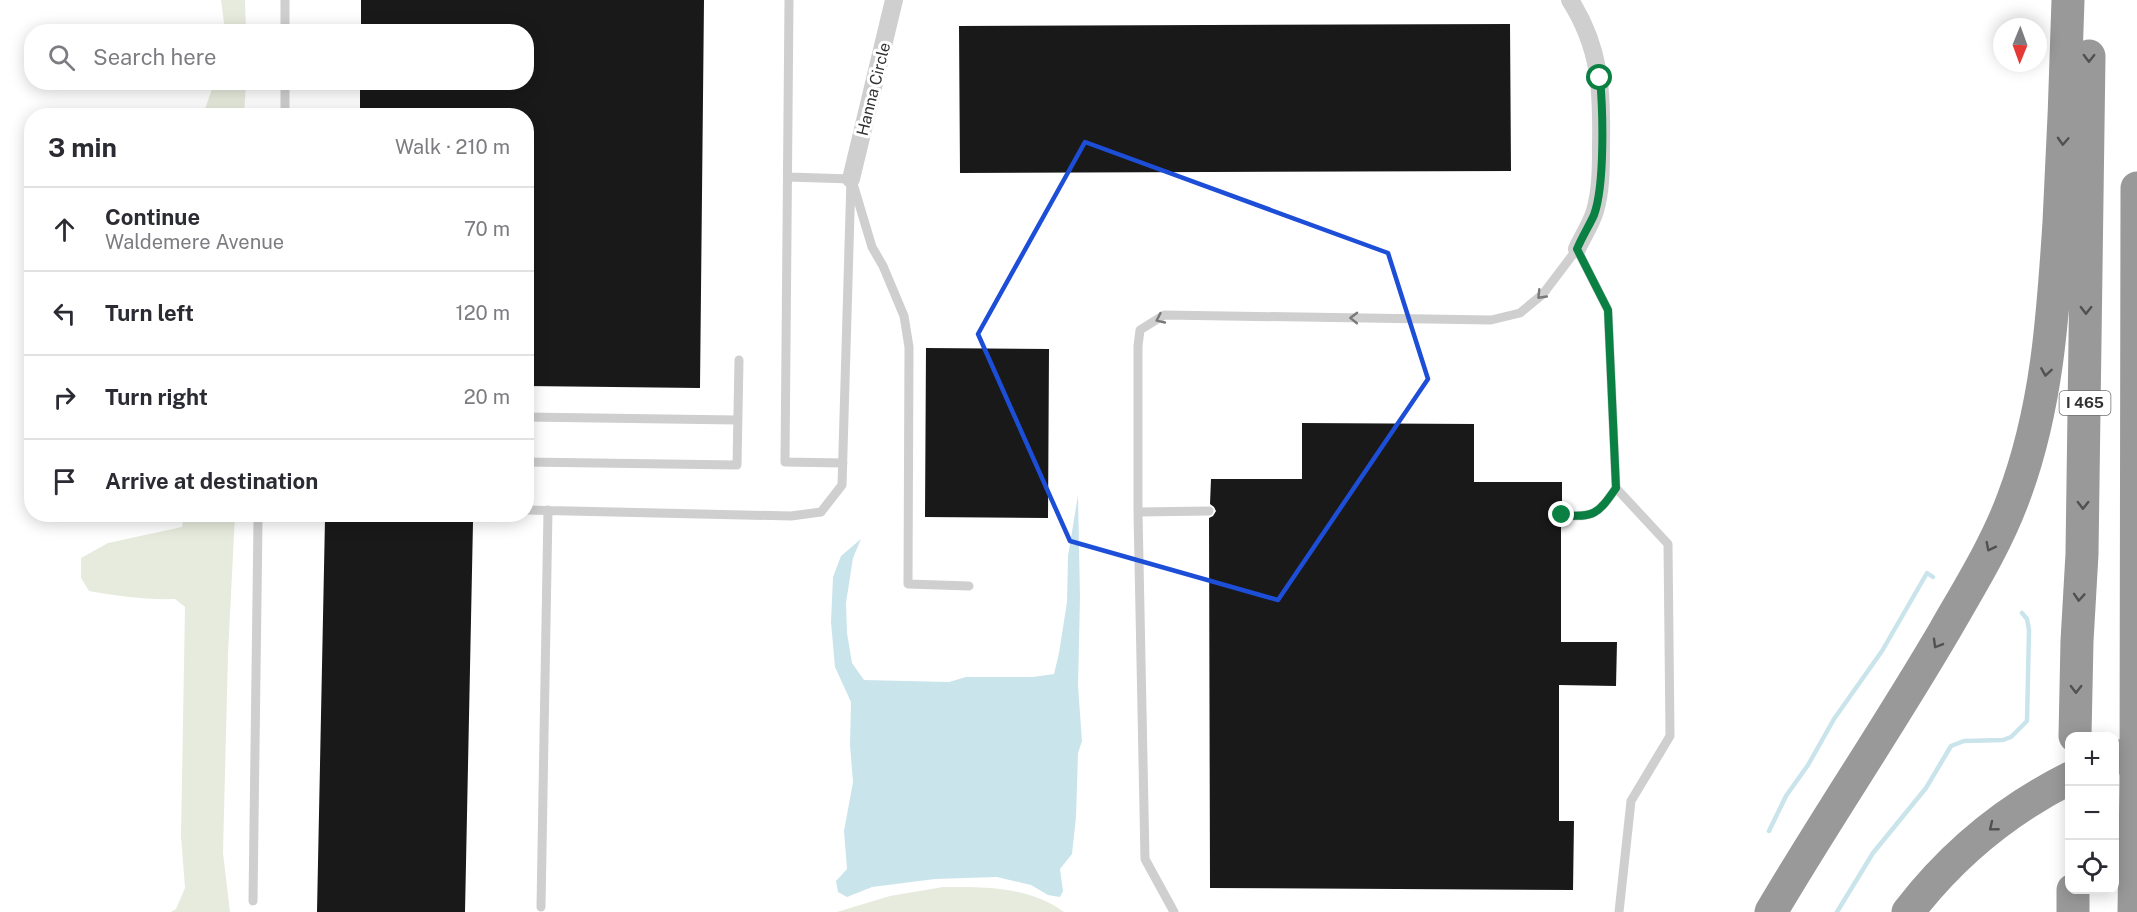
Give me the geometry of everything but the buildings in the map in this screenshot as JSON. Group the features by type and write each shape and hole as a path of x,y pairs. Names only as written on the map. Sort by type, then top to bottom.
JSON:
{"highway":[{"path":"1771,912 1840,797 1902,704 1966,593 2004,520 2026,460 2040,404 2052,328 2066,94 2067,0"},
{"name":"I 465","path":"2075,732 2082,554 2090,0"},
{"path":"2134,912 2137,188"},
{"path":"2119,757 2137,750"},
{"path":"1908,912 1945,869 1971,844 2008,815 2065,781"},
{"path":"1755,912 1840,797"},
{"path":"2073,894 2073,912"}],"street":[{"name":"Hanna Circle","path":"851,178 894,0"},
{"path":"1574,1 1593,47 1600,78 1602,105 1599,193 1594,215 1577,249"}],"lane":[{"path":"285,0 285,24"},
{"path":"789,0 785,462 843,463"},
{"path":"285,90 285,108"},
{"path":"788,177 851,178"},
{"path":"534,510 791,516 821,512 842,485 851,178"},
{"path":"851,178 872,247 904,316 909,347 908,584 969,586"},
{"path":"1174,912 1145,860 1138,512 1138,346 1140,330 1164,315 1491,320 1520,313 1543,294 1577,249 1608,310 1616,488 1601,509 1583,517 1562,515"},
{"path":"534,462 737,465 739,360"},
{"path":"534,417 737,420"},
{"path":"1616,488 1668,544 1670,736 1631,801 1619,912"},
{"path":"541,907 548,510"},
{"path":"1138,512 1209,511"},
{"path":"253,901 258,522"}],"highlighted area":[{"path":"1085,142 1388,253 1428,379 1278,600 1070,541 978,334"}],"shaded area":[{"path":"221,0 245,0 246,24 224,24"},
{"path":"212,90 246,90 244,108 205,108"},
{"path":"183,522 235,522 228,654 223,853 230,912 171,912 176,909 185,888 181,836 185,607 175,599 153,599 89,591 81,578 81,558 108,543 182,527"},
{"path":"943,887 990,888 1021,893 1050,903 1064,912 837,912 890,896"}],"water":[{"path":"1078,495 1080,598 1078,686 1082,741 1078,753 1072,854 1060,869 1063,891 1060,897 1048,895 1031,885 997,877 935,879 872,887 847,897 838,892 836,881 847,869 844,831 853,782 850,745 851,702 835,667 831,622 833,577 841,556 861,539 853,558 846,603 847,633 852,663 864,680 949,682 966,677 1033,677 1054,674 1067,602 1068,556"}],"waterway":[{"path":"1769,831 1786,796 1808,765 1834,719 1882,651 1927,573 1933,577"},
{"path":"1837,912 1873,853 1926,788 1951,746 1964,741 2003,740 2011,737 2027,721 2029,630 2027,619 2022,613"}],"route":[{"path":"1562,515 1583,517 1601,509 1616,488 1608,310 1577,249 1594,215 1599,193 1602,105 1600,78"}]}
